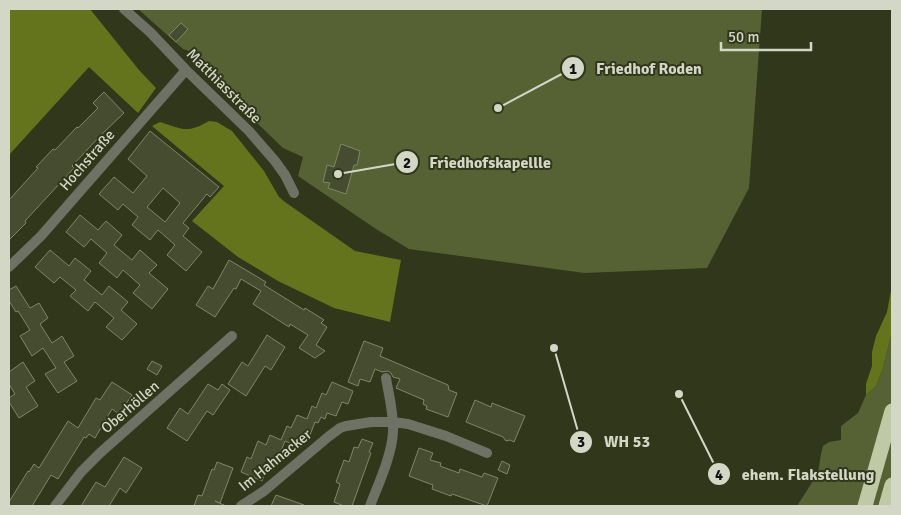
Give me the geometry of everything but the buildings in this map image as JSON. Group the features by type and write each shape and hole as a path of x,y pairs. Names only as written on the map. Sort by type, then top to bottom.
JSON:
{"highway":[{"path":"865,506 892,411"},
{"path":"886,506 892,485"}],"street":[{"name":"Matthiasstraße","path":"124,9 150,32 249,131 285,175 294,193"},
{"name":"Hochstraße","path":"9,267 41,236 186,70"},
{"name":"Oberhöllen","path":"55,506 81,472 100,453 232,336"},
{"path":"370,506 383,473 393,435 393,422 386,378"},
{"name":"Im Hahnacker","path":"241,506 264,490 328,437 346,426 371,422 408,424 446,436 487,453"}],"green space":[{"path":"9,9 90,9 139,70 156,88 138,113 89,67 9,155"},
{"path":"138,9 762,9 749,188 707,268 584,273 409,249 298,176 303,157 283,148 200,68 195,56 183,49"},
{"path":"209,121 217,122 232,131 264,171 279,197 285,202 355,251 401,260 390,322 334,308 278,281 238,257 192,221 224,186 152,126 160,122 189,129"},
{"path":"892,285 892,332 883,368 876,386 866,395 866,384 872,366 872,352 876,336 887,312"},
{"path":"892,332 892,506 797,506 818,473 823,446 829,442 841,440 841,426 858,413 866,395 876,386 883,368"}],"place":[{"name":"Friedhof Roden","path":"498,108"},
{"name":"Friedhofskapellle","path":"338,174"},
{"name":"WH 53","path":"554,348"},
{"name":"ehem. Flakstellung","path":"679,394"}]}
